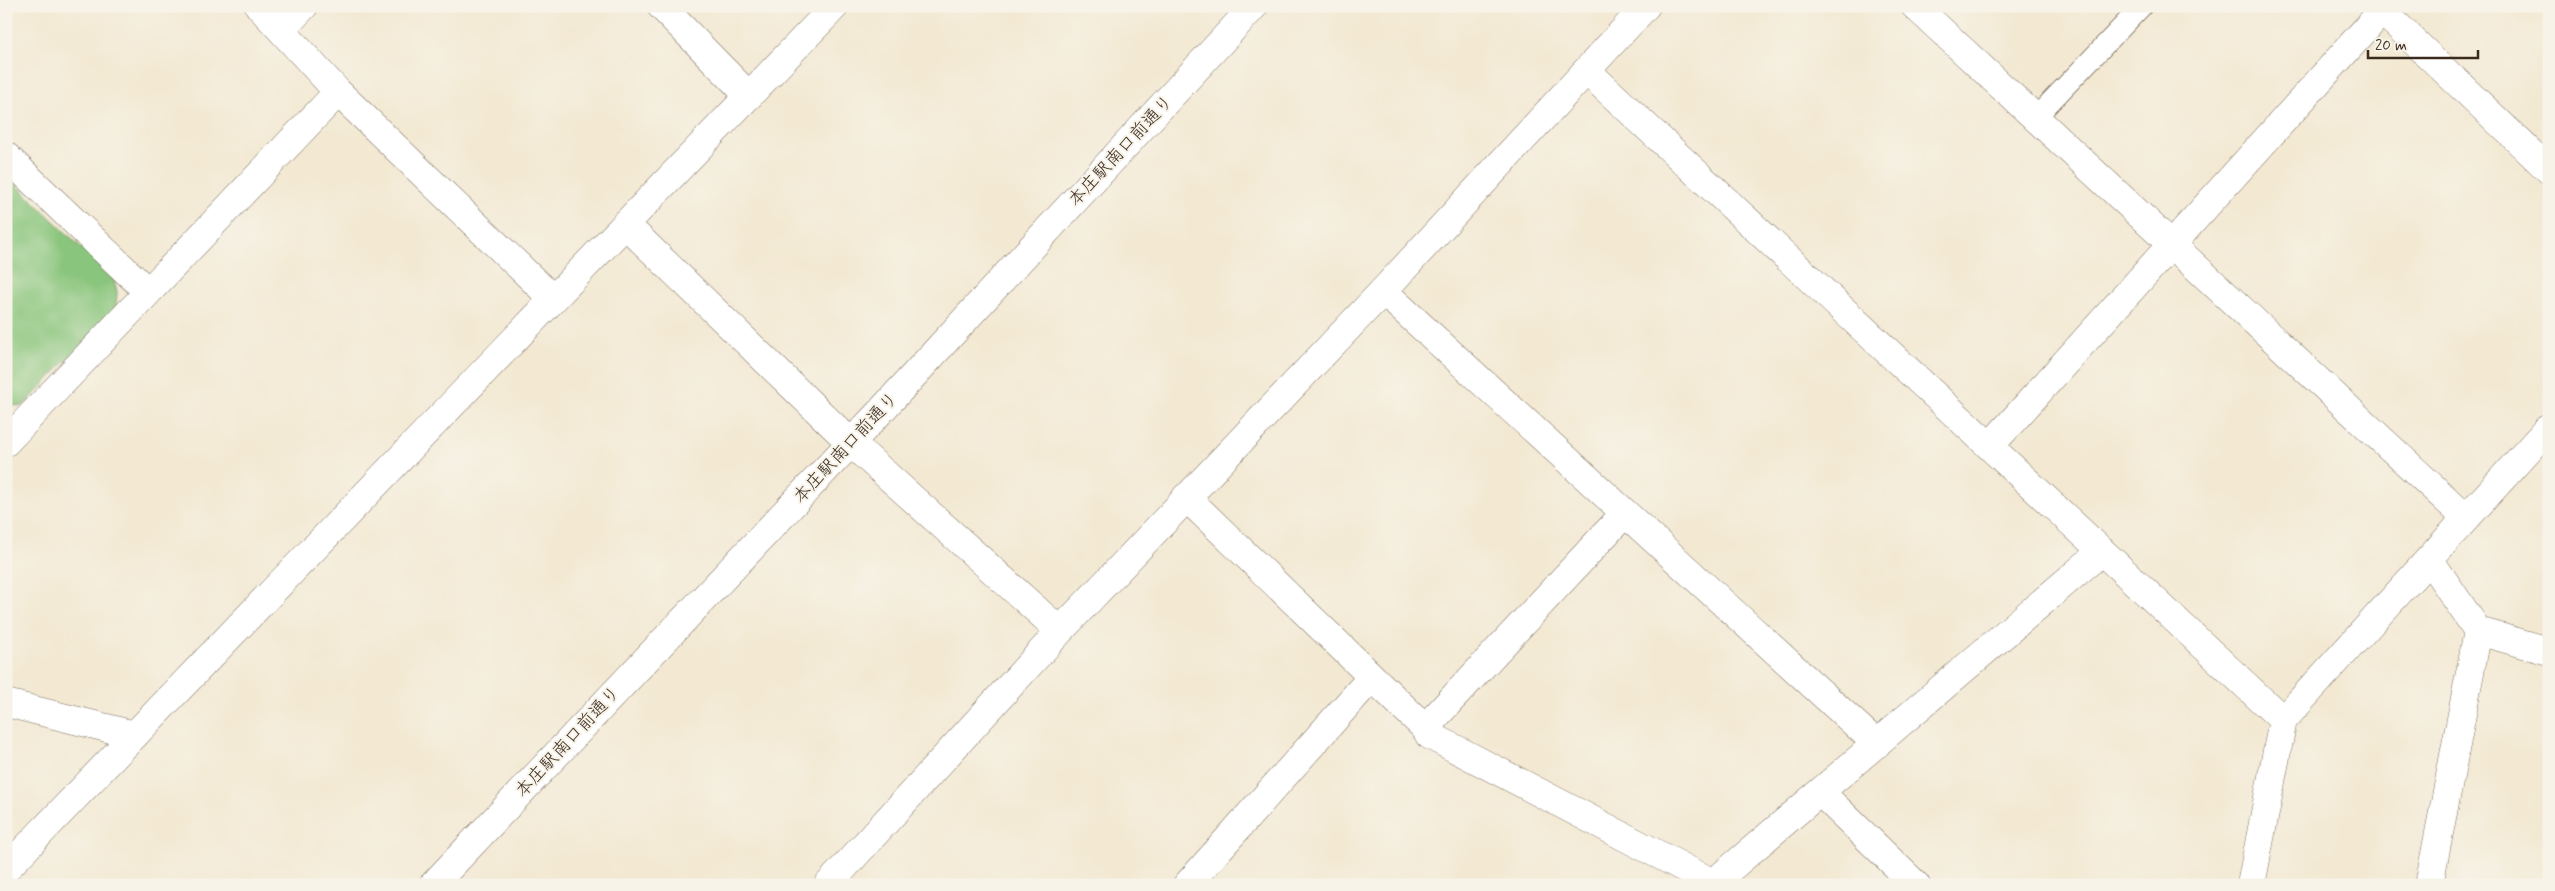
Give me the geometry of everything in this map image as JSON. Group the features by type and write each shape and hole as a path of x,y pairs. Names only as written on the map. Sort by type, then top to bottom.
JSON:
{"street":[{"path":"259,6 338,92 553,299"},
{"path":"282,29 304,6"},
{"path":"661,6 749,96"},
{"path":"6,869 835,6"},
{"name":"本庄駅南口前通り","path":"433,885 851,443 1254,6"},
{"path":"831,884 1060,630 1383,291 1646,6"},
{"path":"1915,6 2466,518"},
{"path":"1990,446 2380,9 2549,170"},
{"path":"1587,71 2283,720"},
{"path":"11,430 338,92"},
{"path":"6,156 147,291"},
{"path":"625,224 851,443 1060,630"},
{"path":"1383,291 1877,744"},
{"path":"2251,885 2283,720 2549,427"},
{"path":"1186,497 1425,728 1428,735 1712,884 1821,793 2102,551"},
{"path":"1425,728 1625,513"},
{"path":"2429,559 2478,631 2549,651"},
{"path":"2429,885 2478,631"},
{"path":"1187,885 1372,677"},
{"path":"6,703 135,735"},
{"path":"1821,793 1916,885"}],"lane":[{"path":"2035,118 2142,6"}],"green space":[{"path":"6,175 114,279 117,292 116,308 23,406 6,405"}]}
